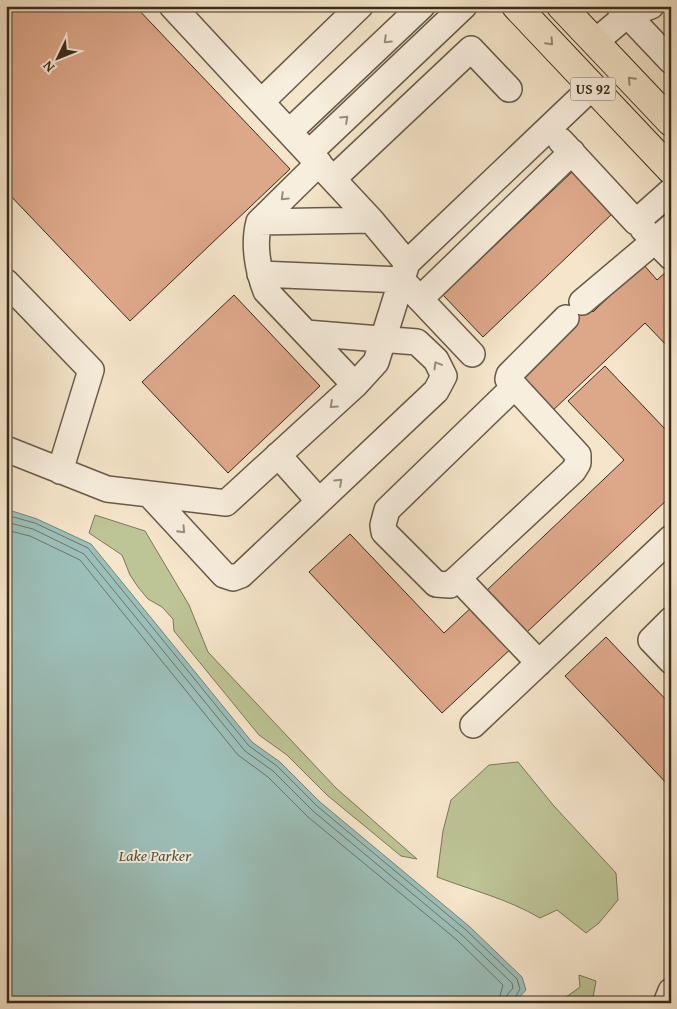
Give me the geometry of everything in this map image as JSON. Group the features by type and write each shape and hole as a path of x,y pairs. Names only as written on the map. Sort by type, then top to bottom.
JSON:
{"main road":[{"name":"US 92","path":"516,6 671,170"},
{"name":"US 92","path":"561,6 671,122"}],"lane":[{"path":"172,6 371,220 420,299 472,354"},
{"path":"261,102 360,6"},
{"path":"289,132 422,6"},
{"path":"321,165 464,6"},
{"path":"595,42 623,11 651,6"},
{"path":"623,11 671,61"},
{"path":"355,385 266,291 260,274 256,232 259,222 321,165 472,49 509,89"},
{"path":"6,449 107,489 226,503 355,385 376,362 404,271 548,127 592,87"},
{"path":"514,387 387,510 384,516 384,532 436,584 450,585 573,471 578,463 578,455 514,387 508,379 509,375 574,310 666,242 636,222 548,127"},
{"path":"420,299 572,152"},
{"path":"636,222 671,191"},
{"path":"259,222 371,220"},
{"path":"260,274 404,271"},
{"path":"6,282 91,370 60,471"},
{"path":"148,494 224,575 232,578 241,574 436,391 444,376 436,360 417,342 384,341 306,333"},
{"path":"278,455 319,501"},
{"path":"474,725 671,538"},
{"path":"458,578 539,663"},
{"path":"671,620 651,640 671,661"}],"green space":[{"path":"95,515 145,531 189,605 208,652 336,788 417,859 401,856 327,795 287,755 259,735 174,631 173,619 162,607 148,599 138,587 130,575 122,555 89,533"},
{"path":"518,762 554,806 616,873 618,900 599,923 586,933 557,910 540,918 502,900 437,877 443,831 451,800 489,765"},
{"path":"579,975 596,981 592,1003 558,1003 580,987"}],"water":[{"name":"Lake Parker","path":"6,509 37,519 91,544 252,742 280,762 320,802 470,927 522,977 526,990 514,1003 6,1003"}],"building":[{"path":"6,6 135,6 290,169 130,321 6,191"},
{"path":"573,171 613,213 483,337 443,295"},
{"path":"643,264 657,280 667,271 671,275 671,350 645,323 550,413 519,381 575,327 561,312 577,296 593,312"},
{"path":"234,295 320,386 228,473 142,382"},
{"path":"605,366 666,430 671,425 671,496 526,633 486,591 624,460 568,401"},
{"path":"350,534 444,633 475,604 514,646 442,713 309,572"},
{"path":"606,637 671,705 671,788 565,676"}]}
